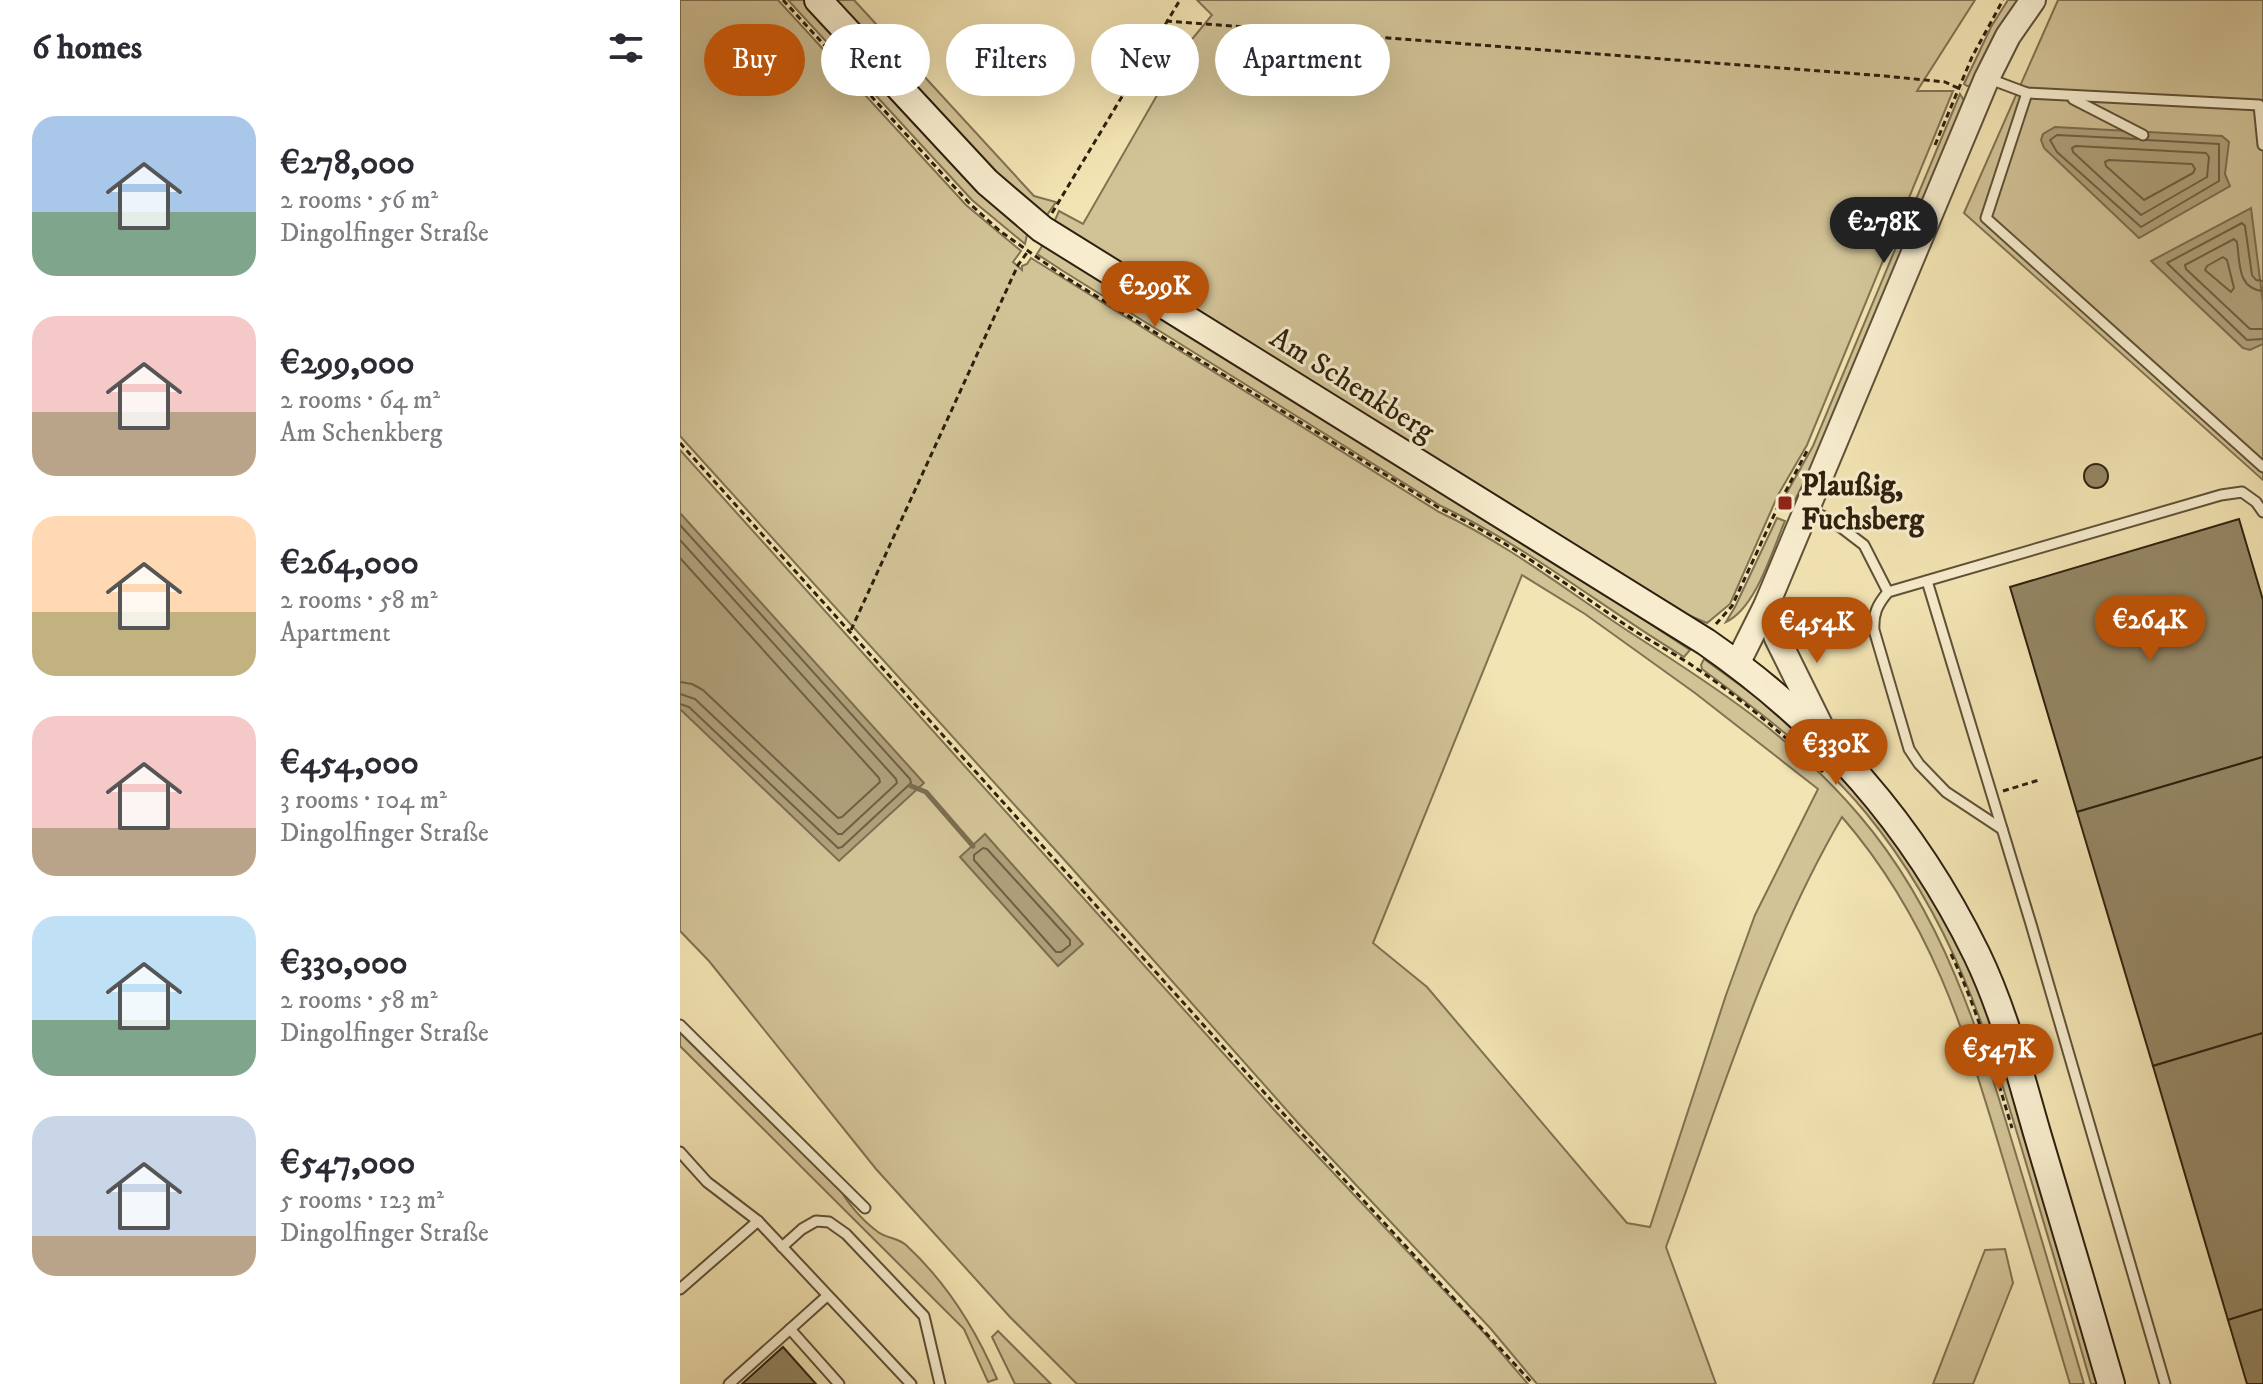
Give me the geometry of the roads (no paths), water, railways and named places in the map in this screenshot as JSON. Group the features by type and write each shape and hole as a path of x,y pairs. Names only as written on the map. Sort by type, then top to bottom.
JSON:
{"main road":[{"name":"Am Schenkberg","path":"818,0 987,182 1036,240 1706,642 1737,664 1828,741 1881,800 1912,843 1947,897 1978,958 2008,1038 2111,1384"}],"street":[{"path":"1737,664 1767,604 1807,509 1975,88 2033,0"},
{"path":"1767,604 1777,638 1828,741"}],"lane":[{"path":"1975,88 2070,97 2259,105 2263,145"},
{"path":"2027,93 1986,218 2263,467"},
{"path":"2070,97 2143,135"},
{"path":"2002,830 1930,779 1909,749 1874,630 1873,617 1888,592 2221,495 2242,492 2256,502 2263,512"},
{"path":"1807,509 1830,519 1864,545 1888,592"},
{"path":"1927,581 2165,1384"},
{"path":"680,1025 865,1208"},
{"path":"680,1152 707,1182 758,1221 911,1384"},
{"path":"680,1289 758,1221"},
{"path":"782,1247 816,1221 829,1222 846,1234 924,1316 940,1384"},
{"path":"729,1384 827,1296"},
{"path":"790,1329 839,1384"}],"water":[{"path":"2055,127 2222,136 2229,142 2225,174 2230,186 2139,238 2044,148 2041,140 2043,134"},
{"path":"2251,208 2263,303 2263,344 2250,350 2243,348 2151,261"},
{"path":"680,513 924,783 839,861 680,709"},
{"path":"985,834 1083,944 1058,966 960,857"}],"waterway":[{"path":"911,786 926,792 973,846"}],"place":[{"name":"Plaußig, Fuchsberg","path":"1785,503"}]}
